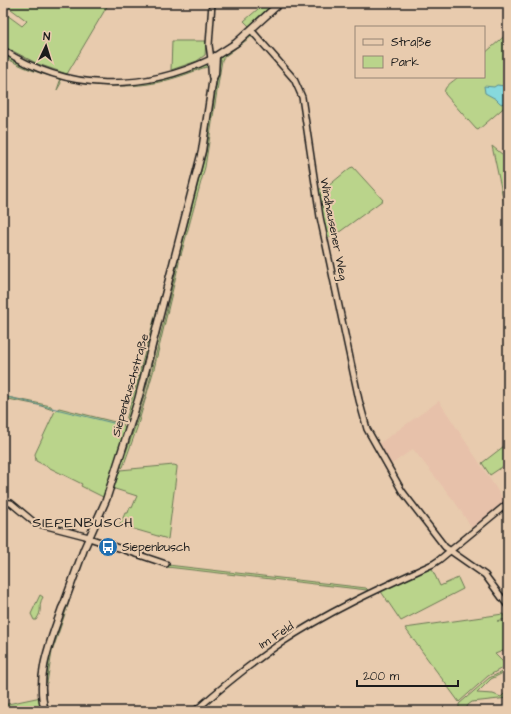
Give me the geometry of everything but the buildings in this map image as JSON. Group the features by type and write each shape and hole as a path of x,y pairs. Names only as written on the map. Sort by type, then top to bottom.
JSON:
{"main road":[{"path":"213,58 236,43 280,3"},
{"name":"Siepenbuschstraße","path":"45,711 42,695 42,683 46,656 62,608 89,537 106,500 138,400 202,151 213,78 215,74 213,58"}],"street":[{"path":"3,50 22,61 47,72 73,79 103,82 131,82 161,78 186,70 213,58 210,43 212,3"},
{"name":"Windhausener Weg","path":"251,30 294,79 302,97 317,197 363,417 367,429 402,491 440,542 450,551 486,575 508,606"},
{"path":"3,502 11,503 35,523 89,537 166,564"},
{"name":"Im Feld","path":"195,711 230,680 279,644 346,605 432,564 508,503"}],"shaded area":[{"path":"439,401 505,502 472,528 455,502 413,449 389,466 377,445"}],"green space":[{"path":"3,3 109,3 67,74 38,64 3,46 3,12 22,26 27,21"},
{"path":"265,3 274,3 249,26 244,21"},
{"path":"508,33 508,104 478,130 445,94 444,91 448,85 457,78 485,78 485,53"},
{"path":"250,35 255,38 251,37 248,39 222,60 205,167 181,255 180,253 206,152 221,56"},
{"path":"172,41 206,41 205,55 197,61 171,70"},
{"path":"3,52 24,64 59,77 61,83 57,90 60,81 58,78 36,72 16,63 3,56"},
{"path":"206,64 210,67 210,74 204,132 200,149 208,93 209,69 207,67 171,79 133,86 106,86 67,81 141,83 174,77"},
{"path":"492,146 508,159 508,222 507,216"},
{"path":"353,167 383,200 334,236 327,238 317,190 327,187"},
{"path":"190,187 173,253 172,254"},
{"path":"177,258 144,397 120,467"},
{"path":"179,258 154,369 137,428 122,468 121,466 146,396"},
{"path":"171,259 172,262 152,340 128,423 126,420"},
{"path":"3,396 51,406 53,410 38,405 3,398"},
{"path":"59,408 123,424 126,430 105,498 81,486 82,484 36,461 35,454 55,411"},
{"path":"508,443 508,463 490,475 482,463"},
{"path":"174,465 177,466 177,468 168,539 120,525 125,513 128,513 130,507 132,508 137,496 115,489 113,490 120,470"},
{"path":"168,565 366,588 369,591 167,567"},
{"path":"431,567 440,586 458,578 463,589 401,621 381,590"},
{"path":"40,595 43,597 40,603 40,613 36,620 34,620 31,614"},
{"path":"69,598 70,599 52,652 47,683 49,660"},
{"path":"503,614 505,619 497,621 504,621 508,628 508,649 495,654 504,663 504,667 488,676 459,702 405,628"},
{"path":"504,671 491,679 477,693 493,694 501,697 505,693 508,693 508,698 472,702 468,705 465,711 459,711 459,704 489,678"},
{"path":"41,697 43,711 3,711 3,705"}],"water":[{"path":"497,85 505,86 508,89 508,98 502,104 485,93 484,86 494,87"}],"waterway":[{"path":"3,396 121,425"}],"place":[{"name":"Siepenbusch","path":"108,547"}],"district":[{"name":"SIEPENBUSCH","path":"83,522"}]}
